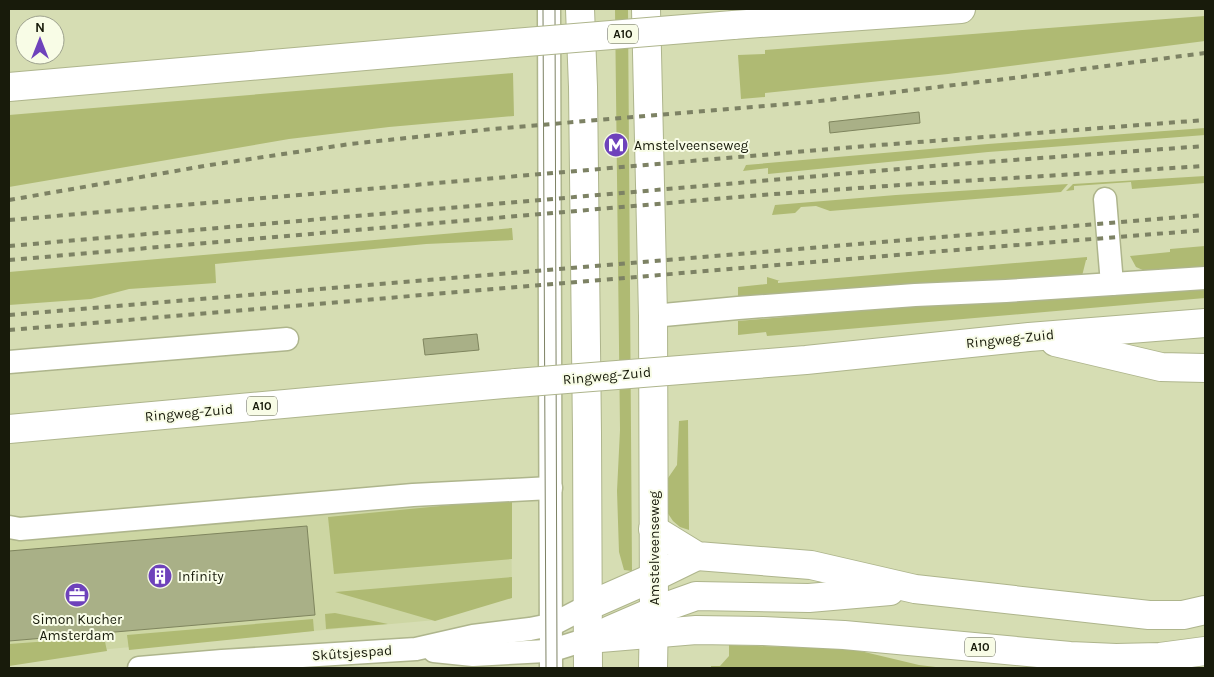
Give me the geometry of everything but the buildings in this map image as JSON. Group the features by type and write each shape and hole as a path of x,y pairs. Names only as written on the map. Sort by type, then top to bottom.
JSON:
{"main road":[{"path":"580,9 583,87 588,432 588,668"},
{"name":"Amstelveenseweg","path":"646,9 654,316 653,668"},
{"name":"A10","path":"832,18 889,9"},
{"name":"A10","path":"9,87 733,25 961,9"},
{"name":"Ringweg-Zuid","path":"9,429 516,383 806,360 1029,337 1205,323"},
{"name":"A10","path":"1029,337 1162,367 1205,368"},
{"path":"654,529 698,556 812,565 915,589 1149,615 1183,615 1205,610"},
{"path":"588,606 698,556"},
{"path":"588,639 654,622 696,596 809,598 915,589"},
{"name":"A10","path":"654,622 696,630 844,635 1070,656 1160,657 1205,651"}],"street":[{"path":"549,9 551,659"},
{"path":"1105,199 1112,284"},
{"path":"654,316 915,295 1205,278"},
{"path":"9,362 286,339"},
{"path":"9,528 20,529 112,522 413,495 551,488"},
{"name":"Skûtsjespad","path":"138,668 222,661 301,662 416,649 473,636 530,629 551,624 588,606"},
{"name":"Skûtsjespad","path":"416,649 473,655 551,659 556,650 588,639"}],"shaded area":[{"path":"615,9 628,9 632,571 624,570 619,552 617,491 620,430"},
{"path":"1205,16 1205,41 948,74 765,93 765,97 741,99 738,55 765,54 765,50"},
{"path":"513,73 514,116 389,127 289,139 9,187 9,115"},
{"path":"1205,128 1205,135 988,152 768,174 768,168 743,171 746,165"},
{"path":"1205,176 1205,183 1132,189 1131,182 1074,186 1074,190 1066,191 1073,184"},
{"path":"1068,184 1061,192 830,211 816,206 801,207 795,213 772,215 775,205"},
{"path":"512,228 513,240 426,244 215,264 216,283 129,289 91,299 9,305 9,272"},
{"path":"1205,246 1205,271 1145,271 1136,267 1130,256 1170,252 1170,249"},
{"path":"1087,257 1082,276 738,299 738,287 767,284 767,277 780,281 778,283"},
{"path":"1205,284 1205,298 767,336 766,332 738,335 738,321"},
{"path":"688,420 689,530 680,527 667,512 668,478 677,465 679,421"},
{"path":"512,499 512,559 334,574 328,517"},
{"path":"511,500 512,597 436,620 109,649 9,665 9,540"},
{"path":"512,577 512,598 435,621 335,592"},
{"path":"335,613 388,624 326,629 325,614"},
{"path":"313,619 314,631 129,650 127,635"},
{"path":"104,637 107,651 9,666 9,644"},
{"path":"729,645 852,649 919,665 944,668 711,668 711,666 720,666 729,656"}],"tram line":[{"path":"543,9 546,668"},
{"path":"555,9 557,668"}],"railway":[{"path":"9,200 210,165 350,144 492,129 811,102 1205,53"},
{"path":"9,220 854,147 1205,120"},
{"path":"9,246 945,165 1205,146"},
{"path":"9,260 761,195 1205,166"},
{"path":"9,315 1205,215"},
{"path":"9,330 1205,230"}],"place":[{"name":"Amstelveenseweg","path":"616,145"},
{"name":"Infinity","path":"160,576"},
{"name":"Simon Kucher Amsterdam","path":"77,595"}]}
